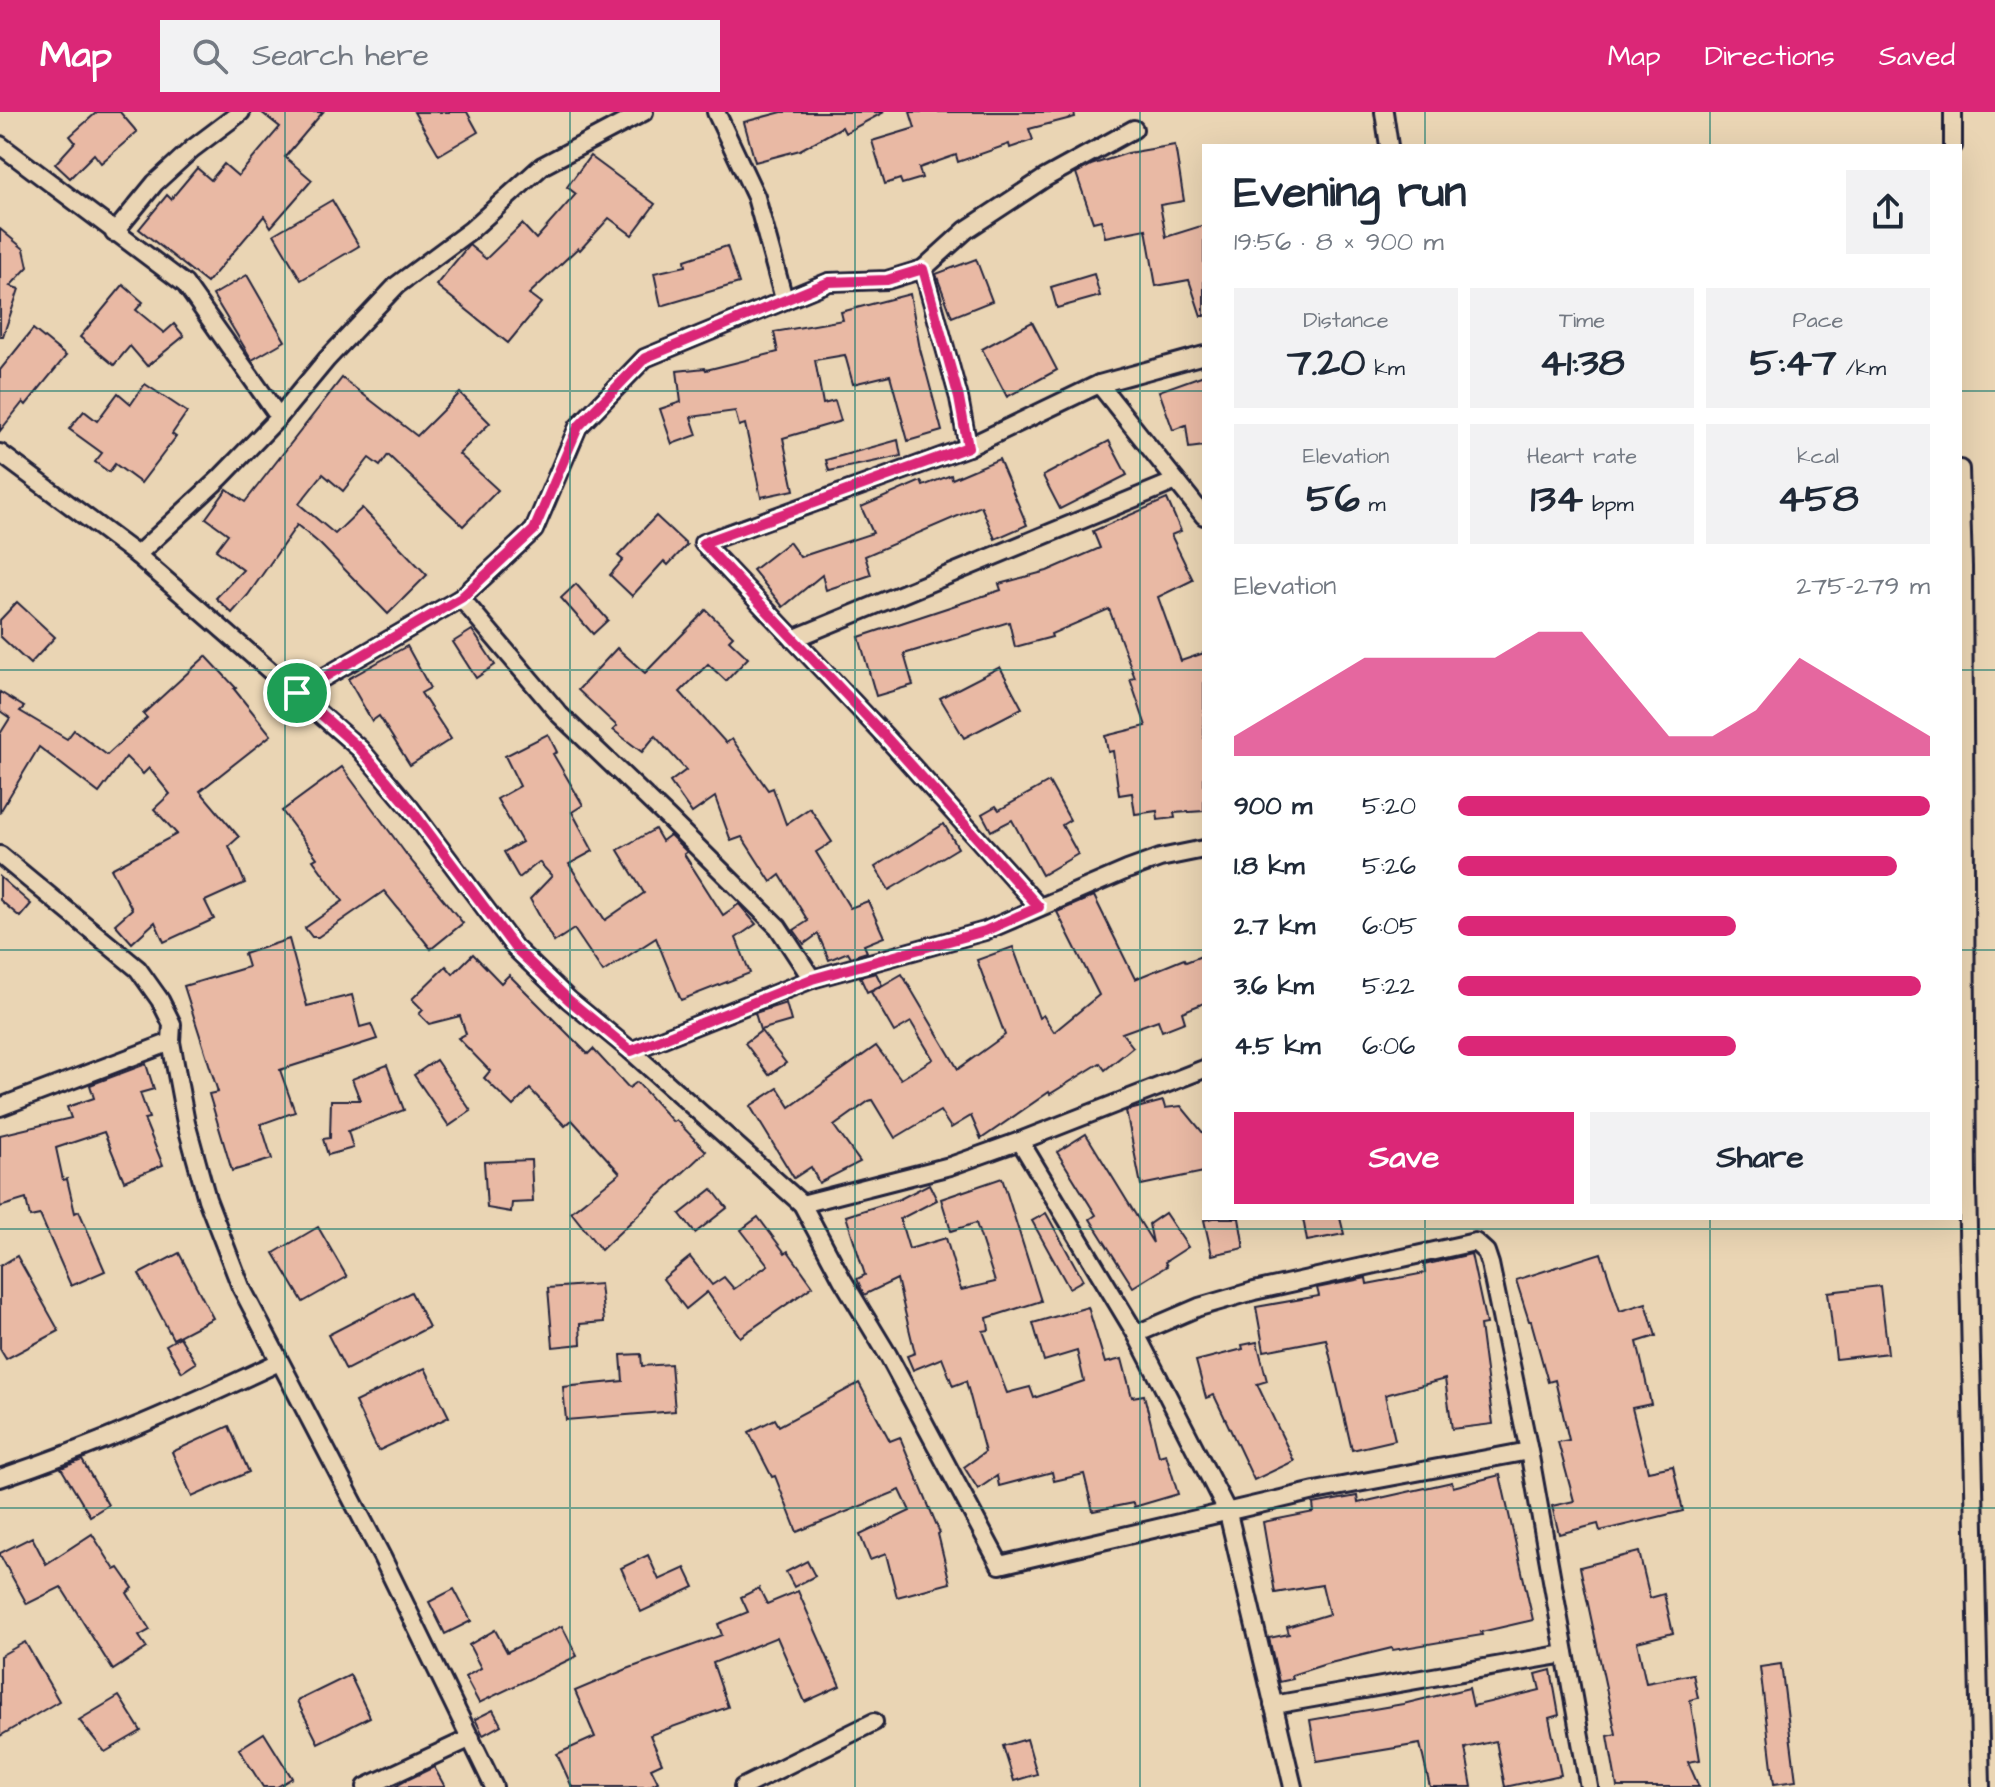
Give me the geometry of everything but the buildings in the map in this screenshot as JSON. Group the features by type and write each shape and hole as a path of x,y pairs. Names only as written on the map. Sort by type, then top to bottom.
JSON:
{"street":[{"path":"114,233 155,183 192,149 241,112"},
{"path":"137,555 220,478 279,417 327,359 397,285 471,230 542,166 644,112"},
{"path":"716,112 756,197 784,299"},
{"path":"1384,112 1389,144"},
{"path":"1953,112 1953,144"},
{"path":"297,693 461,598 534,530 578,427 645,358 829,282 887,280 923,269 966,230 1045,178 1134,129"},
{"path":"0,145 185,284 279,417"},
{"path":"923,269 959,398 968,447"},
{"path":"1039,907 885,736 703,543 968,447 1099,384 1202,356"},
{"path":"1099,384 1202,514"},
{"path":"0,453 137,555 360,749 410,808 515,948 569,1000 631,1051 802,1204 888,1355 1000,1565 1315,1491 1529,1451"},
{"path":"793,639 1176,481"},
{"path":"1962,534 1967,1186 1981,1787"},
{"path":"461,598 560,715 778,927 812,979"},
{"path":"631,1051 812,979 985,931 1127,870 1160,858 1202,849"},
{"path":"0,855 138,969 160,1000 172,1024 171,1042 186,1123 207,1199 241,1287 382,1557 494,1787"},
{"path":"0,1107 171,1042"},
{"path":"802,1204 950,1166 1202,1070"},
{"path":"1020,1141 1136,1334 1228,1513 1293,1787"},
{"path":"1136,1334 1199,1307 1254,1291 1475,1242 1486,1252 1529,1451 1589,1787"},
{"path":"0,1478 164,1416 279,1362"},
{"path":"1273,1705 1565,1654"},
{"path":"743,1787 874,1722"},
{"path":"366,1787 471,1738"}],"route":[{"path":"923,269 959,398 968,447 703,543 885,736 1039,907 985,931 812,979 631,1051 569,1000 515,948 410,808 360,749 297,693 461,598 534,530 578,427 645,358 829,282 887,280 923,269"}]}
